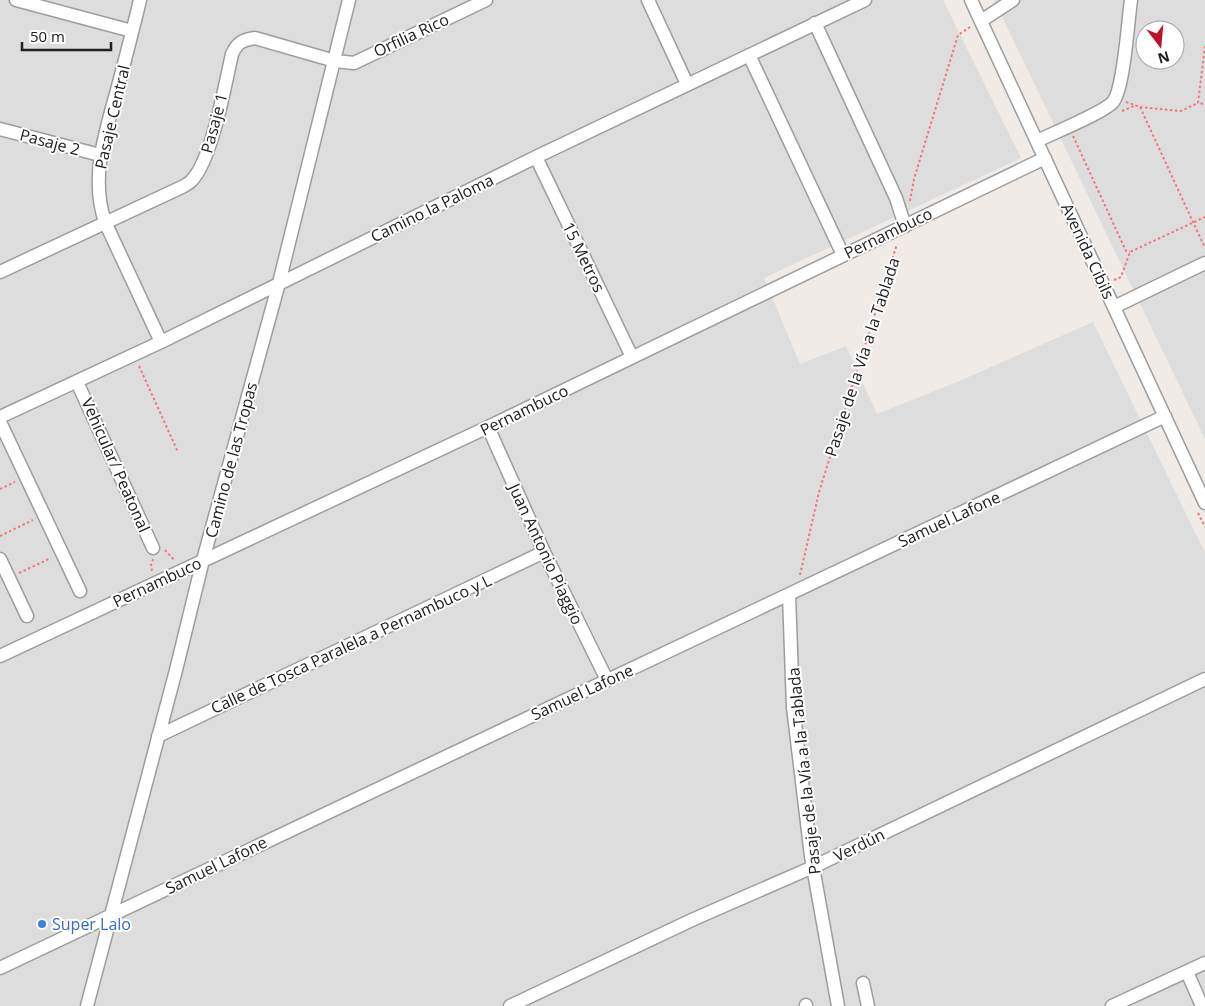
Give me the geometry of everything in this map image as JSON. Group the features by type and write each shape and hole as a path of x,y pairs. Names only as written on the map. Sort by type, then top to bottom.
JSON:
{"street":[{"path":"16,0 132,31"},
{"name":"Pasaje Central","path":"140,0 100,155 99,198 105,222 161,342"},
{"name":"Camino de las Tropas","path":"86,1006 203,560 279,283 349,0"},
{"name":"Orfilia Rico","path":"335,61 354,62 486,0"},
{"path":"648,0 687,84"},
{"name":"Camino la Paloma","path":"1,415 134,355 536,157 865,0"},
{"name":"Avenida Cibils","path":"971,0 1205,503"},
{"path":"981,21 1013,0"},
{"path":"1037,140 1112,103 1117,95 1131,0"},
{"path":"816,23 896,198 905,226"},
{"name":"Pasaje 1","path":"0,272 192,180 210,146 232,54 235,46 243,40 254,38 335,61"},
{"path":"749,55 844,255"},
{"name":"Pasaje 2","path":"0,128 100,155"},
{"name":"15 Metros","path":"536,157 632,358"},
{"name":"Pernambuco","path":"0,656 488,427 1045,158"},
{"path":"1114,306 1205,263"},
{"name":"Vehicular/ Peatonal","path":"77,382 153,548"},
{"path":"1,415 26,476 80,590"},
{"name":"Samuel Lafone","path":"0,968 1165,416"},
{"name":"Juan Antonio Piaggio","path":"488,427 544,552 607,680"},
{"name":"Calle de Tosca Paralela a Pernambuco y L","path":"158,736 544,552"},
{"path":"0,559 27,616"},
{"name":"Pasaje de la Vía a la Tablada","path":"793,593 793,707 813,867 838,1006"},
{"name":"Verdún","path":"510,1006 694,919 813,867 1205,679"},
{"path":"1112,1006 1205,964"},
{"path":"1187,972 1202,1006"},
{"path":"863,983 868,1006"}],"path":[{"name":"Pasaje de la Vía a la Tablada","path":"793,593 819,492 901,232 905,226 914,179 958,35 981,21"},
{"path":"1198,103 1205,46"},
{"path":"1117,95 1121,100 1140,108 1181,111 1198,103 1205,104"},
{"path":"1140,108 1205,248"},
{"path":"1068,125 1126,251 1130,252"},
{"path":"1104,284 1121,277 1130,252 1205,217"},
{"path":"134,355 178,452"},
{"path":"0,489 26,476"},
{"path":"0,536 44,515"},
{"name":"Vehicular/ Peatonal","path":"157,582 151,565 153,548 164,549 180,571"},
{"path":"9,578 62,553"}],"shaded area":[{"path":"0,0 943,0 1021,158 764,278 800,364 846,346 877,414 957,382 1093,322 1205,553 1205,1006 0,1006"},
{"path":"994,0 1205,0 1205,439"}],"place":[{"name":"Super Lalo","path":"42,924"}]}
